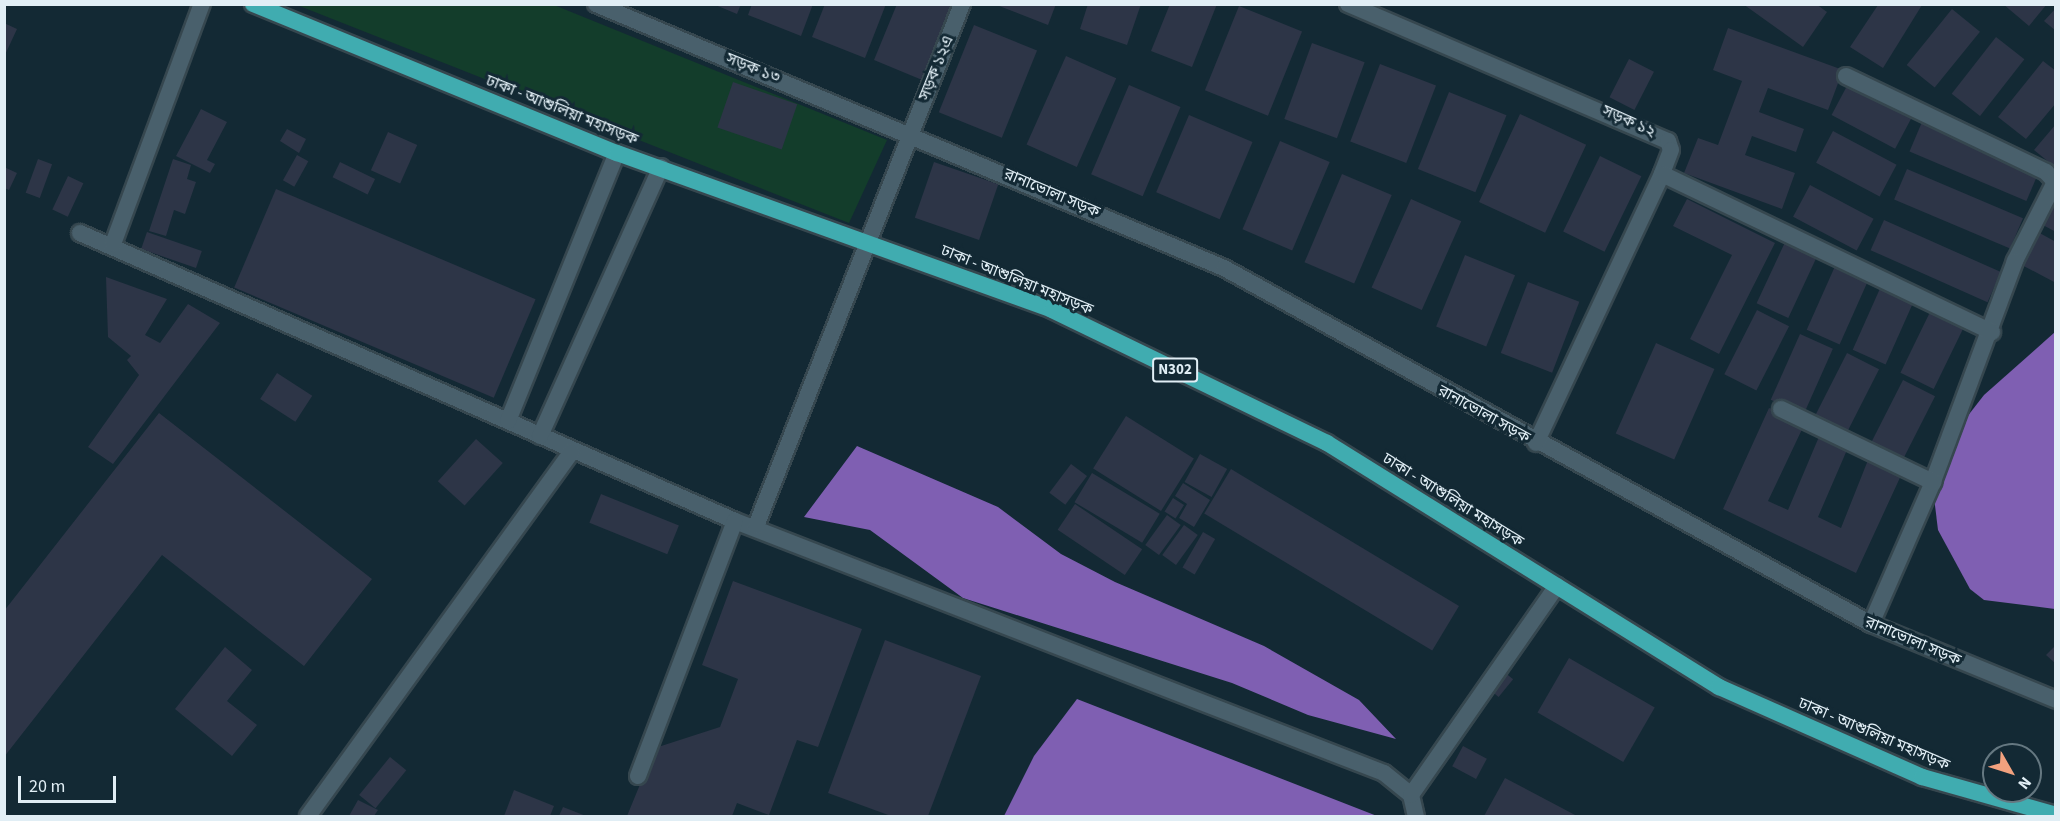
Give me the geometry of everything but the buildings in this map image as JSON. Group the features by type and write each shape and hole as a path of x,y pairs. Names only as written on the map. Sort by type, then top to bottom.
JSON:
{"highway":[{"name":"ঢাকা - আশুলিয়া মহাসড়ক","path":"253,4 617,153 869,242 1052,310 1327,443 1719,687 1922,777 2055,815"}],"street":[{"path":"113,244 202,4"},
{"name":"সড়ক ১৩","path":"596,4 910,132"},
{"name":"সড়ক ১২এ","path":"756,526 962,4"},
{"name":"সড়ক ১২","path":"1348,4 1659,133 1671,150 1662,174 1536,443"},
{"path":"1846,76 2046,172 2055,182 2015,261 1992,332 1933,482 1871,624"},
{"name":"রানাভোলা সড়ক","path":"910,132 1224,268 1536,443 1871,624 2055,700"},
{"path":"508,421 617,153"},
{"path":"540,436 661,167"},
{"path":"1662,174 1992,332"},
{"path":"80,233 113,244 572,451 735,521 756,526 1384,773 1411,795 1416,816"},
{"path":"1781,409 1933,482"},
{"path":"308,816 572,451"},
{"path":"638,776 735,521"},
{"path":"1411,795 1557,586"}],"green space":[{"path":"297,5 554,5 887,140 849,223"}],"shaded area":[{"path":"2055,332 2055,609 1984,600 1970,589 1938,530 1933,489 1963,422 1984,395"},
{"path":"857,446 998,507 1061,554 1115,582 1264,646 1359,700 1396,739 1308,715 1232,683 963,598 870,530 804,517"},
{"path":"1077,699 1377,816 1004,816 1034,756"}]}
